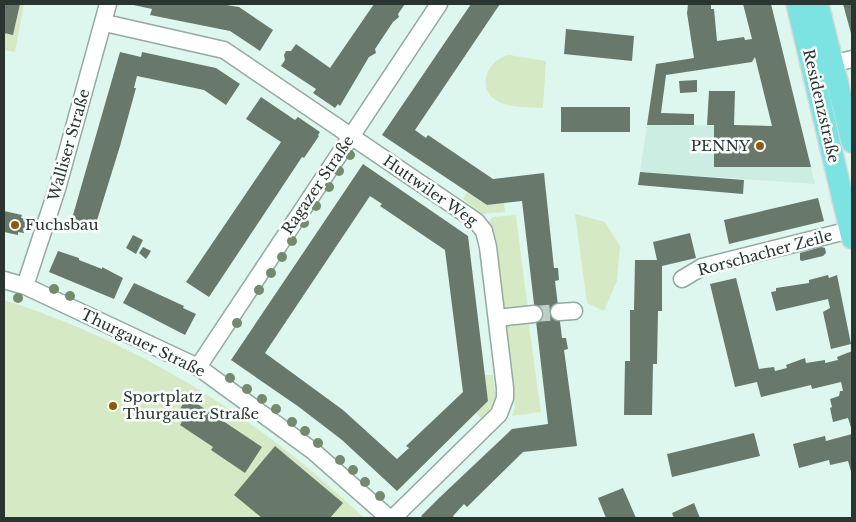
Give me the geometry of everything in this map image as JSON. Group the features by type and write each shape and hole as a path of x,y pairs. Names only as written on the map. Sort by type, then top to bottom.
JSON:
{"main road":[{"name":"Residenzstraße","path":"797,4 844,168 851,234"},
{"name":"Residenzstraße","path":"818,4 842,62 852,142"}],"street":[{"name":"Walliser Straße","path":"25,286 57,189 108,4"},
{"name":"Ragazer Straße","path":"198,367 439,4"},
{"name":"Huttwiler Weg","path":"104,24 224,50 476,221 486,239 497,318 505,398 499,414 393,518"},
{"name":"Rorschacher Zeile","path":"682,279 702,267 851,234"},
{"name":"Thurgauer Straße","path":"4,280 25,286 198,367 313,451 389,518"},
{"path":"497,318 534,314"}],"shaded area":[{"path":"4,4 24,4 15,52 4,50"},
{"path":"509,55 546,61 543,108 504,104 492,97 487,90 486,76 489,69 501,58"},
{"path":"647,125 801,126 815,184 640,172"},
{"path":"467,192 487,205 504,203 505,212 483,214 463,199"},
{"path":"575,214 605,222 620,246 617,281 604,311 587,303"},
{"path":"516,215 528,310 505,313 497,245 489,221 493,217"},
{"name":"Sportplatz Thurgauer Straße","path":"4,300 54,317 103,338 197,388 241,417 284,449 364,518 4,518"},
{"path":"528,318 541,412 512,416 515,407 504,321"},
{"path":"485,375 493,375 496,400 483,420 476,413 488,401"}],"building":[{"path":"4,4 20,4 13,35 4,33"},
{"path":"129,4 220,4 239,7 273,30 260,51 230,31 150,15 152,9"},
{"path":"374,4 405,4 398,14 399,17 393,22 375,49 376,53 369,57 340,106 338,104 335,108 313,93 316,89 281,66 285,60 284,55 286,51 291,51 296,44 330,68"},
{"path":"471,4 500,4 415,130 426,138 428,135 493,179 544,173 554,268 558,268 559,280 555,281 562,338 566,338 568,349 564,350 577,446 523,452 467,507 464,504 453,516 455,518 424,518 421,516 512,429 548,424 522,201 487,205 382,135"},
{"path":"688,4 711,4 711,9 714,9 717,41 744,37 745,40 752,39 743,4 771,4 811,167 714,167 714,125 707,125 709,91 735,91 734,125 772,126 755,57 752,62 666,75 661,113 694,114 694,125 647,125 656,64 694,58 687,13"},
{"path":"843,4 852,4 852,37"},
{"path":"566,29 634,36 632,61 564,54"},
{"path":"120,52 141,57 142,52 216,68 240,84 226,105 204,90 137,76 134,88 136,88 120,146 94,230 71,222"},
{"path":"697,80 697,92 680,93 679,81"},
{"path":"261,97 295,120 298,117 320,132 319,136 304,158 302,157 209,297 186,282 281,142 246,119"},
{"path":"561,107 630,107 630,132 561,132"},
{"path":"363,164 468,236 488,401 397,491 342,440 299,407 231,360","holes":["370,196 382,204 380,206 445,250 463,392 406,446 409,448 397,459 343,410 265,353"]},
{"path":"640,172 744,180 743,194 638,185"},
{"path":"818,198 824,221 729,244 724,220"},
{"name":"Fuchsbau","path":"4,211 22,215 21,218 27,219 24,233 18,232 18,235 4,232"},
{"path":"690,233 696,258 662,266 662,311 658,311 657,364 653,364 652,415 624,415 625,361 630,361 630,310 634,310 635,260 657,260 653,242"},
{"path":"133,235 143,240 136,254 126,248"},
{"path":"143,247 151,251 146,259 139,253"},
{"path":"821,247 825,248 826,253 823,256 800,260 800,253"},
{"path":"58,251 102,269 102,267 123,278 114,299 49,272"},
{"path":"828,275 829,278 837,275 851,344 831,349 823,312 830,308 828,299 776,311 771,292 776,291 776,288 809,283 809,280"},
{"path":"736,278 759,369 774,367 775,371 787,368 786,365 805,358 806,363 825,360 825,363 838,360 837,357 852,351 852,431 848,418 833,422 830,399 839,396 840,391 843,391 841,382 812,389 811,385 761,397 757,382 735,387 710,284"},
{"path":"134,283 184,306 183,308 196,314 185,335 123,303"},
{"path":"187,397 262,447 245,473 211,450 213,447 180,425 187,413 180,409"},
{"path":"754,433 760,456 672,477 667,454"},
{"path":"852,434 852,475 848,461 830,465 829,460 799,468 793,444 825,436 826,441"},
{"path":"275,446 343,503 330,518 262,518 234,495"},
{"path":"623,488 636,518 606,518 598,498"},
{"path":"694,503 700,518 674,518 672,513"}],"tunnel":[{"path":"534,314 559,312"}],"place":[{"name":"PENNY","path":"760,146"},
{"name":"Fuchsbau","path":"15,225"},
{"name":"Sportplatz Thurgauer Straße","path":"113,406"}]}
